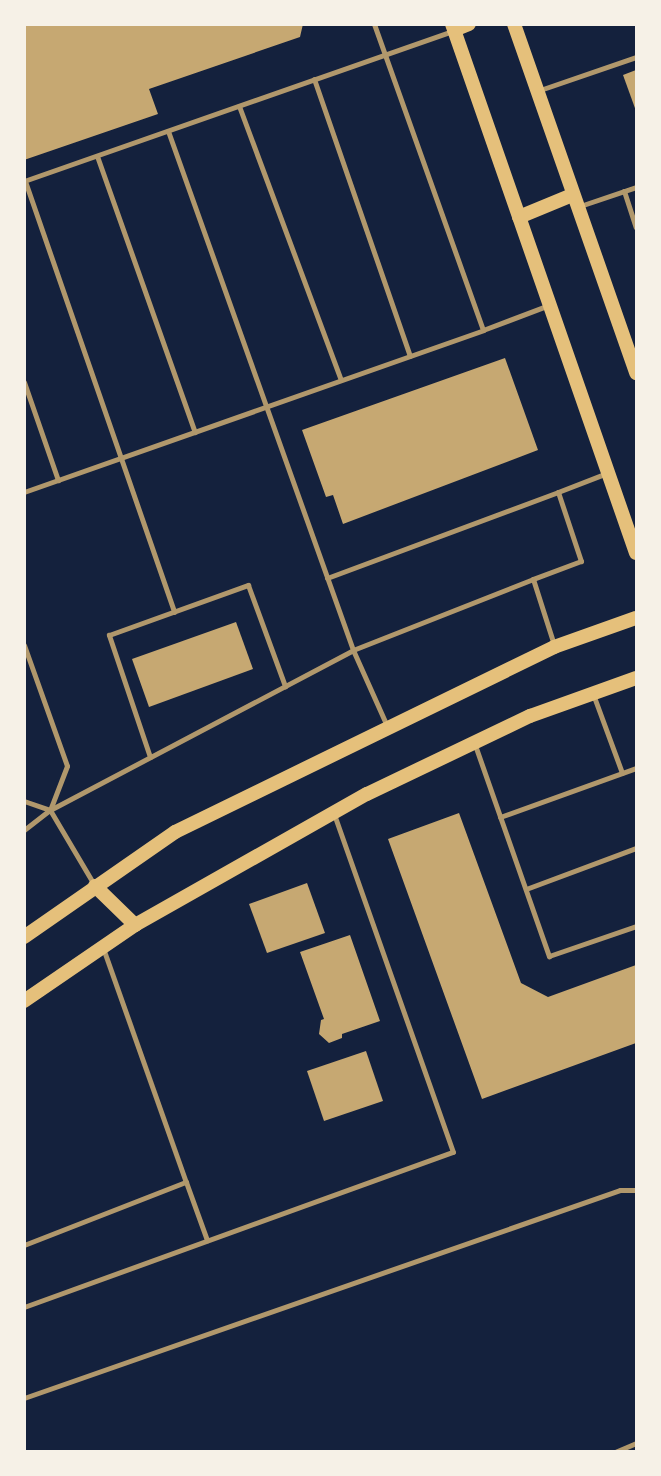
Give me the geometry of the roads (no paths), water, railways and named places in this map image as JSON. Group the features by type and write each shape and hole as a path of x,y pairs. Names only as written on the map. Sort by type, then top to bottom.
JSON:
{"main road":[{"path":"469,24 453,27 636,553"},
{"path":"514,24 636,373"},
{"path":"519,217 574,201"},
{"path":"24,937 176,832 554,646 636,618"},
{"path":"24,1001 135,925 334,813 530,716 636,678"},
{"path":"95,886 135,925"}],"lane":[{"path":"374,24 483,330"},
{"path":"174,612 25,181 453,27"},
{"path":"536,91 636,57"},
{"path":"314,79 410,356"},
{"path":"239,106 341,380"},
{"path":"168,131 353,650 387,726"},
{"path":"97,156 195,432"},
{"path":"574,201 636,187"},
{"path":"624,191 636,227"},
{"path":"24,492 550,304"},
{"path":"24,382 58,480"},
{"path":"327,578 608,472"},
{"path":"24,830 50,810 353,650 580,561 558,492"},
{"path":"533,579 554,646"},
{"path":"150,757 109,635 248,586 285,686"},
{"path":"24,645 67,766 50,810"},
{"path":"593,693 622,773"},
{"path":"474,743 550,956 636,926"},
{"path":"500,817 636,768"},
{"path":"24,801 50,810 95,886"},
{"path":"24,1307 453,1152 334,813"},
{"path":"526,889 636,848"},
{"path":"102,947 207,1240"},
{"path":"24,1245 186,1182"},
{"path":"24,1398 620,1190 636,1190"},
{"path":"615,1451 636,1443"}]}
